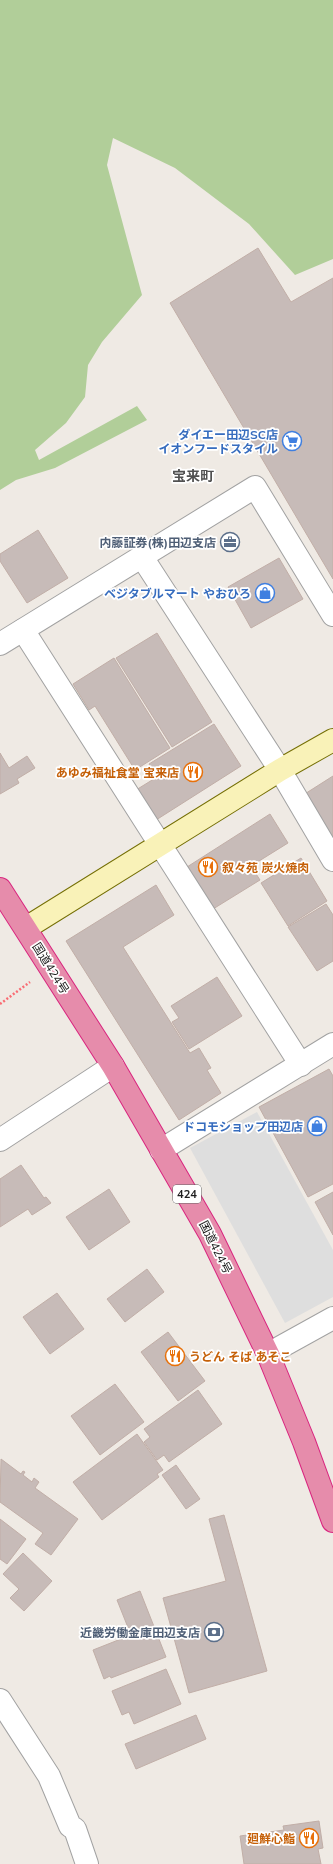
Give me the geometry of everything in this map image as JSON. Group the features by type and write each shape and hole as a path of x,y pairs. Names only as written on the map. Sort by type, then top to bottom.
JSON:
{"highway":[{"name":"国道424号","path":"0,889 112,1066 210,1234 268,1354 304,1442 333,1521"}],"street":[{"path":"0,644 255,488 333,615"},
{"path":"142,557 280,770 333,860"},
{"path":"23,630 301,1065"},
{"path":"26,928 280,770 333,740"},
{"path":"161,1150 333,1044"},
{"path":"0,1140 112,1066"},
{"path":"268,1354 333,1318"},
{"path":"0,1700 49,1776 70,1826 75,1829 87,1864"}],"path":[{"path":"0,1004 35,978"}],"green space":[{"path":"0,0 333,0 333,259 295,275 249,224 175,168 113,138 107,165 142,295 102,342 88,365 85,397 66,423 35,450 39,460 137,406 147,420 55,468 16,480 0,490"}],"shaded area":[{"path":"257,1112 333,1250 333,1297 285,1323 190,1148"}],"building":[{"name":"ダイエー田辺SC店 イオンフードスタイル","path":"258,248 291,302 333,278 333,579 170,303"},
{"path":"38,530 68,578 27,603 0,561 0,554"},
{"name":"ベジタブルマート やおひろ","path":"279,558 303,599 251,628 228,587"},
{"path":"157,633 212,722 172,747 116,658"},
{"path":"114,658 170,748 135,770 95,706 89,710 73,684"},
{"name":"あゆみ福祉食堂 宝来店","path":"214,724 241,766 156,820 136,790 157,777 149,764"},
{"path":"0,753 9,768 27,756 35,768 17,779 19,783 0,794"},
{"path":"333,776 333,842 300,797"},
{"path":"270,814 288,843 251,866 260,880 213,909 187,867"},
{"path":"301,858 327,901 288,926 261,883"},
{"path":"156,885 174,915 123,947 190,1053 199,1048 211,1068 207,1070 221,1093 179,1120 66,941"},
{"path":"326,904 333,915 333,961 317,971 288,927"},
{"path":"217,977 242,1016 189,1049 172,1022 179,1018 171,1006"},
{"path":"329,1069 333,1076 333,1184 308,1197 259,1107"},
{"path":"21,1165 44,1198 46,1197 51,1203 32,1215 28,1209 0,1227 0,1179"},
{"path":"109,1189 130,1222 89,1250 66,1217"},
{"path":"333,1192 333,1235 315,1202"},
{"path":"147,1269 164,1292 125,1322 107,1299"},
{"path":"57,1293 84,1329 50,1354 23,1317"},
{"path":"168,1332 205,1381 178,1401 141,1352"},
{"path":"115,1384 144,1422 100,1455 71,1416"},
{"path":"198,1390 222,1424 169,1462 164,1455 157,1460 144,1442 150,1437 144,1429"},
{"path":"137,1434 163,1470 157,1474 159,1477 102,1520 73,1482"},
{"path":"1,1459 21,1474 23,1471 25,1472 23,1475 32,1482 34,1478 39,1482 35,1488 78,1519 51,1555 35,1544 43,1533 0,1502"},
{"path":"176,1465 200,1499 186,1509 162,1475"},
{"path":"224,1515 267,1671 189,1693 163,1598 226,1581 209,1519"},
{"path":"0,1519 26,1539 7,1564 0,1559"},
{"path":"23,1553 52,1581 24,1611 10,1598 19,1589 3,1574"},
{"path":"140,1591 166,1657 111,1678 110,1676 104,1679 93,1650 131,1635 117,1600"},
{"path":"166,1669 181,1704 134,1724 129,1712 122,1715 112,1691"},
{"path":"196,1715 206,1739 136,1769 125,1744"},
{"path":"319,1821 323,1848 318,1849 321,1864 244,1864 240,1836 284,1830 283,1826"}],"place":[{"name":"ダイエー田辺SC店 イオンフードスタイル","path":"292,441"},
{"name":"内藤証券(株)田辺支店","path":"230,542"},
{"name":"ベジタブルマート やおひろ","path":"265,593"},
{"name":"あゆみ福祉食堂 宝来店","path":"193,772"},
{"name":"叙々苑 炭火焼肉","path":"208,867"},
{"name":"ドコモショップ田辺店","path":"317,1126"},
{"name":"うどん そば あそこ","path":"175,1356"},
{"name":"近畿労働金庫田辺支店","path":"214,1632"},
{"name":"廻鮮心鮨","path":"309,1838"}],"district":[{"name":"宝来町","path":"193,476"}]}
